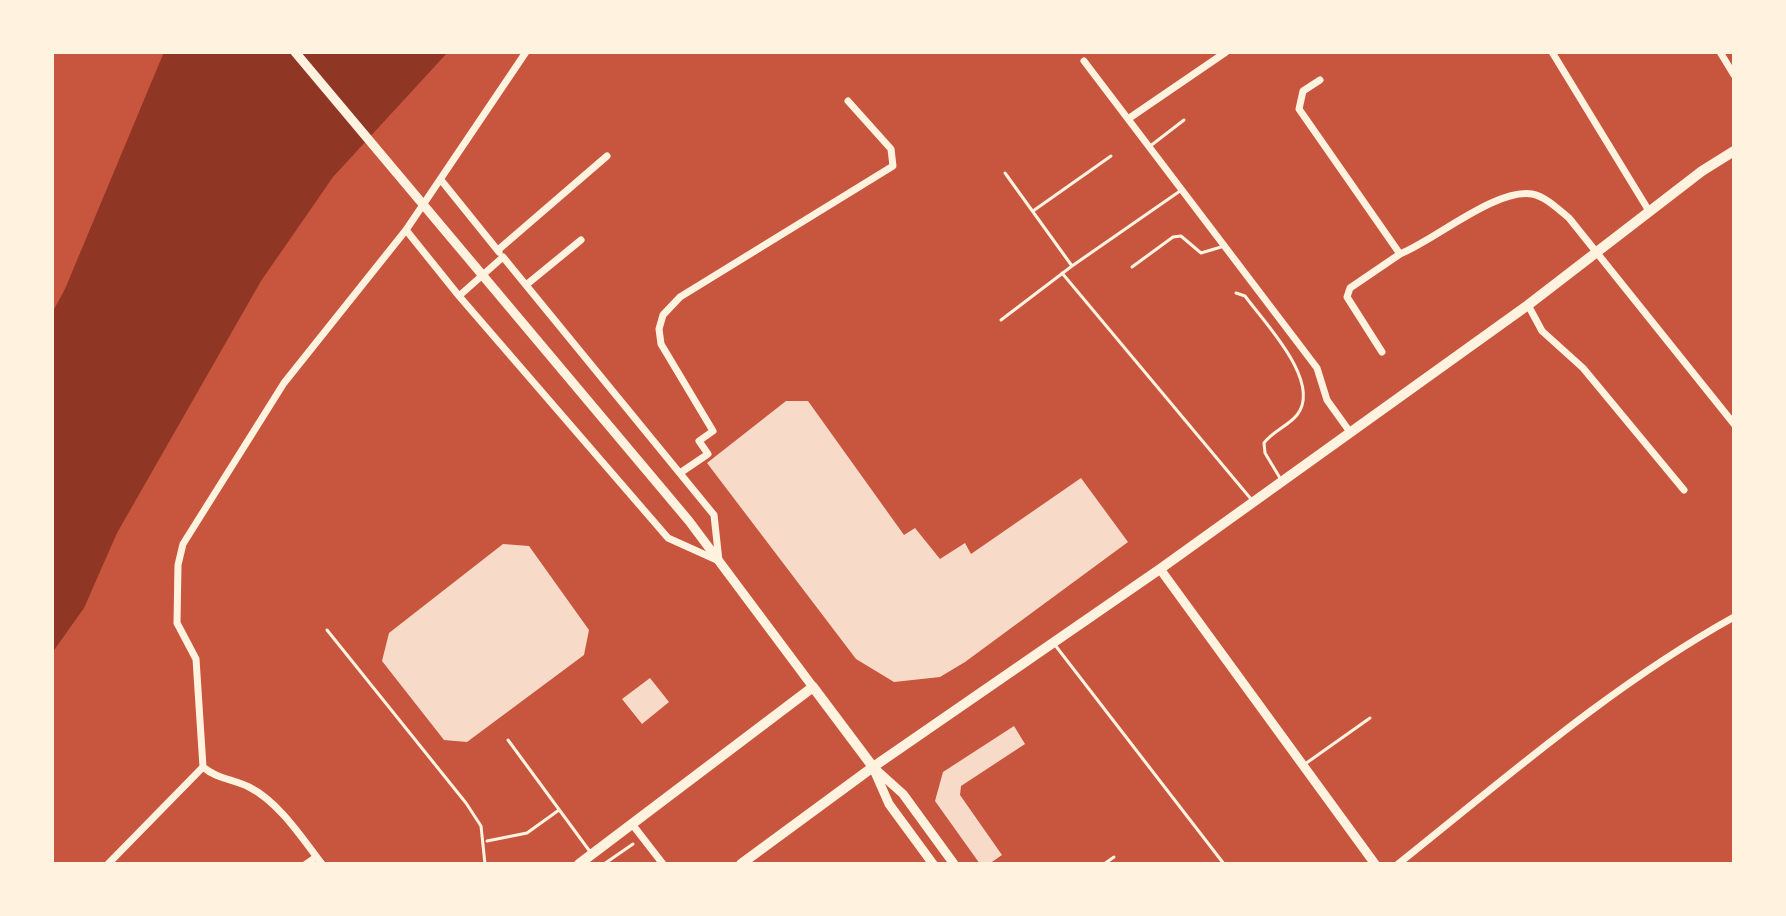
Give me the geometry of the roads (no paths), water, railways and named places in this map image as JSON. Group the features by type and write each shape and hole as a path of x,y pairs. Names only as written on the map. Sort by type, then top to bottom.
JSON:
{"main road":[{"path":"741,864 873,767 1160,569 1528,305 1594,252 1734,151"},
{"path":"579,864 813,687 873,767"}],"street":[{"path":"295,52 689,521 813,687"},
{"path":"306,864 319,860 285,817 250,787 214,776 203,767 196,659 177,623 178,565 183,544 284,383 406,230 526,52"},
{"path":"1128,119 1226,52"},
{"path":"1552,52 1649,211"},
{"path":"1720,52 1734,75"},
{"path":"1084,61 1317,368 1327,400 1350,432"},
{"path":"1320,80 1303,91 1299,109 1400,254"},
{"path":"680,473 708,454 699,441 713,431 661,344 659,329 663,315 706,279 893,166 891,149 848,101"},
{"path":"459,296 607,156"},
{"path":"441,180 714,515 719,561"},
{"path":"1382,352 1347,297 1350,288 1400,254 1486,207 1528,193 1537,195 1569,218 1734,424"},
{"path":"406,230 668,538 719,561"},
{"path":"526,285 581,240"},
{"path":"1528,305 1542,331 1583,368 1684,490"},
{"path":"1160,569 1375,864"},
{"path":"1398,864 1587,711 1680,647 1734,617"},
{"path":"108,864 203,767"},
{"path":"873,767 889,804 933,864"},
{"path":"873,767 903,794 954,864"},
{"path":"632,824 663,864"}],"lane":[{"path":"1149,147 1184,120"},
{"path":"1033,211 1111,156"},
{"path":"1005,173 1072,266"},
{"path":"1001,320 1062,273 1183,189"},
{"path":"1132,267 1173,237 1181,236 1201,253 1225,245"},
{"path":"1062,273 1253,502"},
{"path":"1236,293 1245,296 1299,373 1303,403 1299,413 1264,443 1265,453 1282,481"},
{"path":"327,630 466,803 481,826 485,841 485,864"},
{"path":"1053,642 1224,864"},
{"path":"1302,766 1370,718"},
{"path":"508,740 592,854"},
{"path":"485,841 527,833 559,810"},
{"path":"1104,864 1114,857"}]}
